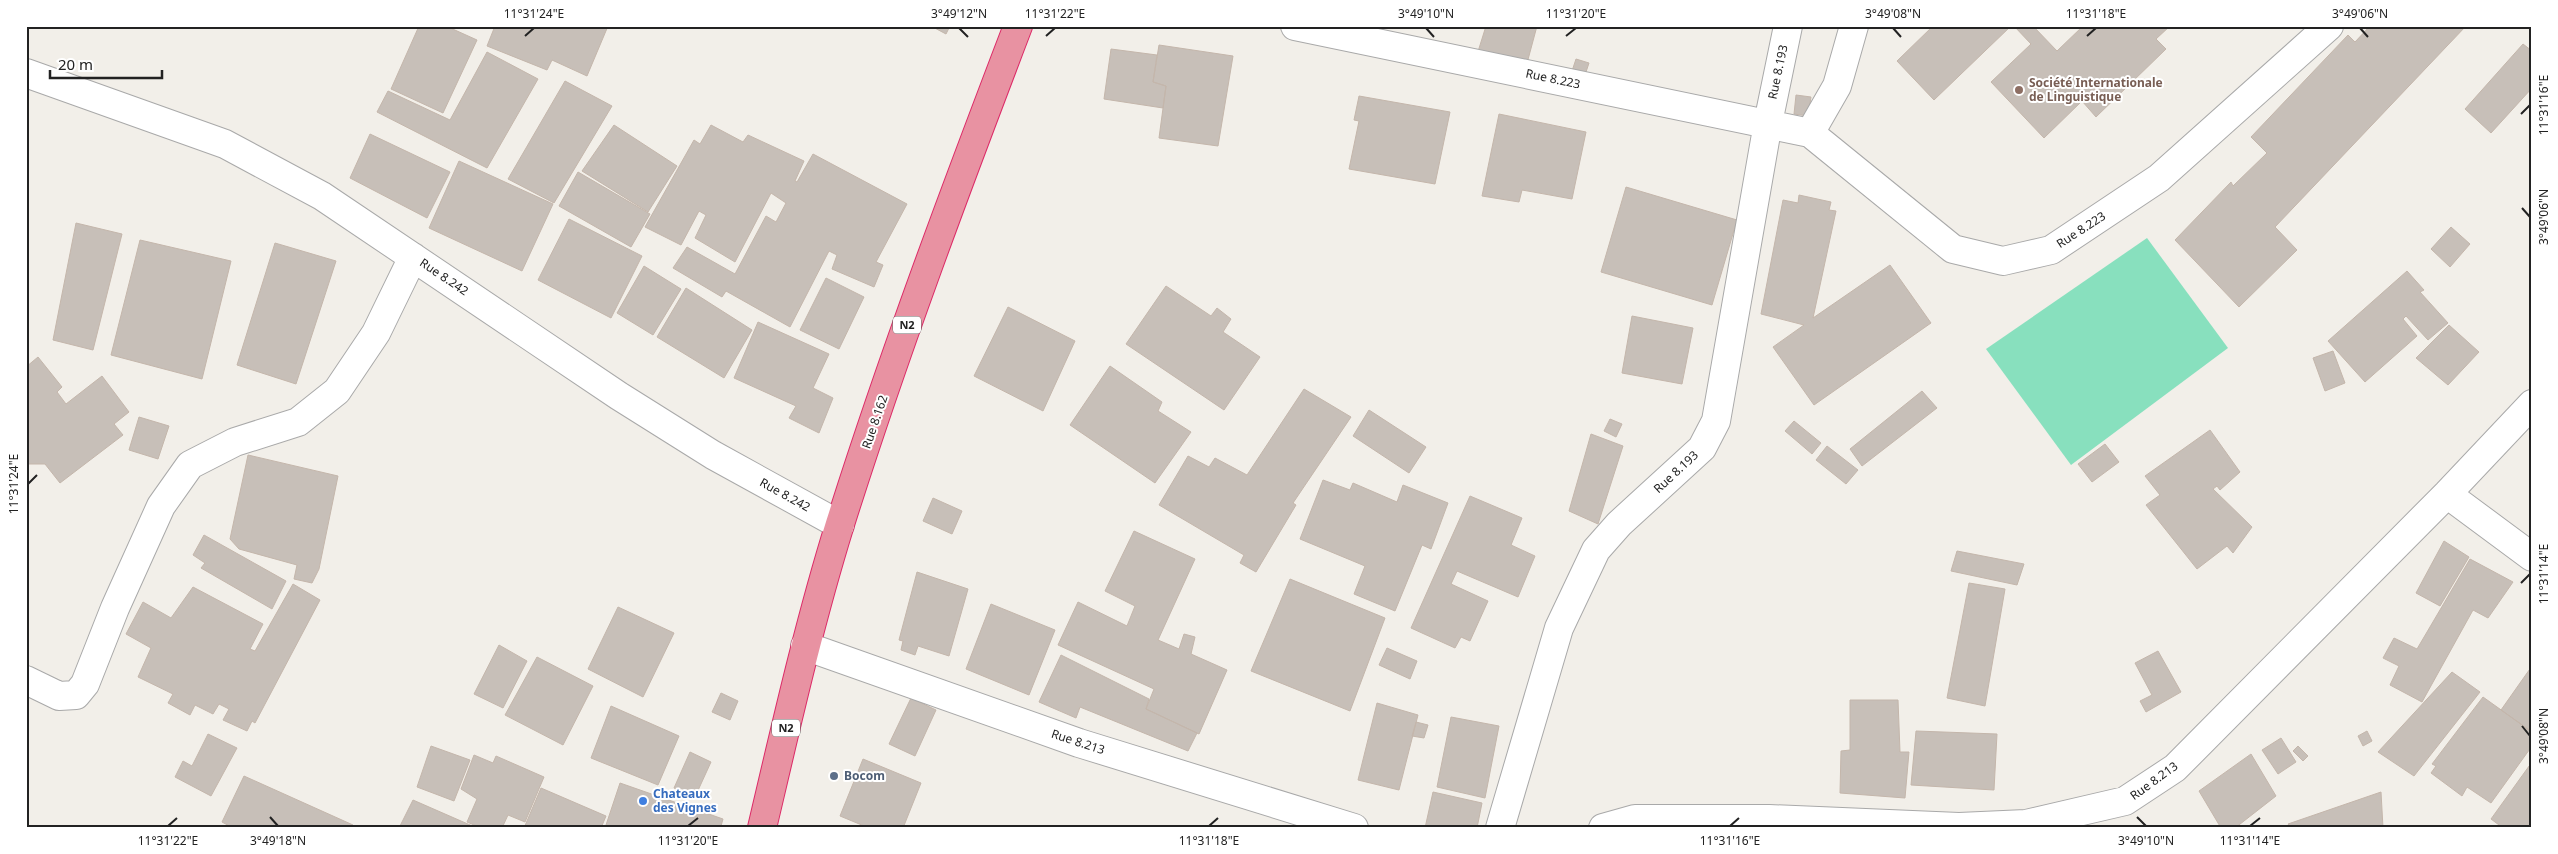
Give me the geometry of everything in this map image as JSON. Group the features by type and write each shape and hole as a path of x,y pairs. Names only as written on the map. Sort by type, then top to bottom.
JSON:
{"highway":[{"name":"Rue 8.162","path":"762,828 806,646 840,525 934,247 1018,26"}],"street":[{"name":"Rue 8.223","path":"1296,26 1810,133 1952,249 2003,261 2051,250 2159,178 2329,26"},
{"name":"Rue 8.193","path":"1500,828 1559,628 1596,550 1619,524 1702,448 1716,422 1768,123 1788,26"},
{"path":"1810,133 1838,86 1854,26"},
{"name":"Rue 8.242","path":"26,73 225,144 322,196 627,401 713,455 840,525"},
{"path":"26,680 59,696 76,695 85,684 126,584 161,506 190,465 235,442 298,422 337,391 376,333 413,257"},
{"name":"Rue 8.213","path":"1603,828 1635,818 1769,819 1959,827 2026,824 2125,802 2175,768 2447,494 2532,404"},
{"path":"2447,494 2532,556"},
{"name":"Rue 8.213","path":"806,646 1079,743 1354,828"}],"green space":[{"path":"2147,238 2228,348 2071,465 1986,349"}],"building":[{"path":"419,26 446,26 477,40 443,113 391,89"},
{"path":"495,26 608,26 587,76 552,60 547,70 487,46"},
{"path":"931,26 950,26 946,34"},
{"path":"1486,26 1537,26 1526,67 1476,58"},
{"path":"1933,26 2011,26 1934,100 1897,61"},
{"path":"2014,26 2033,26 2057,51 2083,26 2170,26 2156,39 2166,49 2096,117 2082,101 2044,138 1991,82 2031,44"},
{"path":"2370,26 2466,26 2275,227 2297,250 2239,307 2175,240 2231,182 2233,186 2267,153 2251,137 2348,35 2355,42"},
{"path":"2523,44 2532,51 2532,88 2491,133 2465,109"},
{"path":"1159,45 1233,56 1218,146 1159,138 1166,86 1153,82"},
{"path":"1111,49 1157,55 1153,82 1166,86 1163,108 1104,99"},
{"path":"487,52 538,79 487,168 377,112 388,91 450,120"},
{"path":"1576,59 1589,63 1584,78 1571,74"},
{"path":"565,81 612,106 554,203 508,179"},
{"path":"1796,95 1811,97 1808,116 1794,114"},
{"path":"1359,96 1450,112 1435,184 1349,169 1359,121 1354,120"},
{"path":"1499,114 1586,132 1572,199 1522,190 1519,202 1482,196"},
{"path":"614,125 677,166 648,212 582,171"},
{"path":"711,125 743,142 748,135 804,161 795,181 797,182 813,154 907,204 876,262 883,265 874,287 832,269 837,255 829,251 790,327 726,291 722,297 673,268 687,247 735,274 766,216 776,222 786,203 771,193 735,262 695,238 706,215 699,211 681,245 645,227 694,140 700,144"},
{"path":"370,134 450,172 427,218 350,178"},
{"path":"459,161 553,204 522,271 429,228"},
{"path":"578,172 650,214 631,247 559,206"},
{"path":"1626,187 1737,220 1712,305 1601,272"},
{"path":"1799,195 1831,202 1829,210 1836,211 1813,318 1890,265 1931,323 1814,405 1773,347 1804,325 1761,314 1783,200 1798,203"},
{"path":"569,219 642,256 611,318 538,280"},
{"path":"76,223 122,234 93,350 53,340"},
{"path":"2451,227 2470,244 2450,267 2431,249"},
{"path":"140,240 231,261 202,379 111,355"},
{"path":"275,243 336,261 296,384 237,365"},
{"path":"644,266 681,289 653,335 617,313"},
{"path":"2407,271 2424,290 2420,292 2448,323 2428,340 2406,316 2403,319 2417,336 2365,382 2328,341"},
{"path":"826,278 864,297 839,349 800,330"},
{"path":"1166,286 1211,316 1217,308 1231,319 1223,332 1260,357 1224,410 1126,344"},
{"path":"686,288 752,330 724,378 657,337"},
{"path":"1008,307 1075,341 1043,411 974,376"},
{"path":"1632,316 1693,328 1682,384 1622,373"},
{"path":"758,322 829,354 813,388 833,398 819,433 789,418 796,406 734,378"},
{"path":"2449,325 2479,352 2448,385 2416,358"},
{"path":"2333,351 2345,383 2325,391 2313,358"},
{"path":"38,357 62,387 57,392 66,404 102,376 129,412 114,424 123,435 60,483 45,464 26,464 26,367"},
{"path":"1110,366 1162,402 1158,411 1191,432 1155,483 1070,425"},
{"path":"1304,389 1351,417 1293,503 1296,505 1256,572 1240,563 1244,555 1159,505 1188,456 1209,467 1215,458 1247,475"},
{"path":"1922,391 1937,408 1862,466 1850,449"},
{"path":"1369,410 1426,447 1409,473 1353,436"},
{"path":"139,417 169,426 158,459 129,450"},
{"path":"1610,419 1622,424 1616,437 1604,431"},
{"path":"1794,421 1821,443 1812,454 1785,431"},
{"path":"2210,430 2240,472 2220,490 2217,486 2213,489 2252,527 2233,553 2227,546 2197,569 2146,505 2160,495 2145,476"},
{"path":"1591,434 1623,446 1598,524 1569,511"},
{"path":"2105,444 2119,462 2092,482 2078,464"},
{"path":"1827,446 1858,470 1846,484 1816,460"},
{"path":"248,455 338,476 319,569 312,583 294,579 297,565 239,549 230,539"},
{"path":"1323,480 1350,490 1353,483 1397,502 1403,485 1448,503 1431,549 1422,545 1395,611 1354,594 1365,566 1300,539"},
{"path":"1470,496 1522,518 1511,545 1535,556 1518,597 1457,571 1451,584 1488,601 1470,641 1461,637 1455,648 1411,628"},
{"path":"933,498 962,511 952,534 923,521"},
{"path":"1134,531 1195,559 1158,640 1179,649 1184,634 1195,637 1191,654 1227,670 1199,734 1146,709 1154,689 1058,645 1078,602 1127,626 1135,606 1105,591"},
{"path":"204,535 286,581 272,609 201,568 205,563 193,555"},
{"path":"2444,541 2469,557 2440,606 2416,593"},
{"path":"1957,551 2024,564 2017,585 1951,571"},
{"path":"2470,559 2513,582 2488,618 2473,610 2422,702 2390,685 2399,666 2383,658 2394,638 2417,649"},
{"path":"917,572 968,589 949,656 918,646 915,655 901,650 903,641 899,640"},
{"path":"1290,579 1385,618 1350,711 1251,671"},
{"path":"1969,583 2005,589 1985,706 1947,698"},
{"path":"293,584 320,600 255,723 252,721 247,731 223,720 229,709 219,704 213,714 195,705 190,715 168,703 173,694 138,677 151,648 126,634 143,602 171,618 193,587 263,624 250,649 255,651"},
{"path":"991,604 1055,630 1029,695 966,669"},
{"path":"618,607 674,633 643,697 588,669"},
{"path":"499,645 527,661 503,708 474,694"},
{"path":"1387,648 1417,661 1410,679 1379,665"},
{"path":"2158,651 2181,692 2146,712 2140,701 2152,695 2135,663"},
{"path":"1061,655 1149,699 1146,709 1197,733 1188,751 1080,707 1076,718 1039,702"},
{"path":"537,657 593,686 563,745 505,715"},
{"path":"2532,666 2532,732 2501,710"},
{"path":"2452,672 2480,692 2414,776 2378,752"},
{"path":"721,693 738,701 730,720 712,712"},
{"path":"2483,697 2532,732 2532,746 2491,803 2467,787 2462,796 2431,773 2436,766 2432,764"},
{"path":"911,698 936,710 915,756 889,744"},
{"path":"1850,700 1898,700 1900,752 1909,752 1905,798 1840,793 1841,751 1850,750"},
{"path":"1377,703 1418,715 1399,790 1358,780"},
{"path":"611,706 679,736 658,785 591,758"},
{"path":"1451,717 1499,726 1485,798 1437,787"},
{"path":"1416,722 1428,725 1424,738 1412,736"},
{"path":"1916,731 1997,734 1994,790 1911,785"},
{"path":"2367,731 2372,741 2363,746 2358,736"},
{"path":"208,734 237,748 211,796 175,777 183,761 192,766"},
{"path":"2281,738 2296,762 2278,774 2262,750"},
{"path":"431,746 470,760 454,801 417,787"},
{"path":"2298,746 2308,756 2303,761 2293,751"},
{"path":"690,752 711,762 695,797 674,788"},
{"path":"2251,754 2276,796 2235,828 2221,828 2199,791"},
{"path":"474,755 493,763 496,756 544,777 525,822 508,815 502,828 481,828 467,822 477,799 461,789"},
{"path":"863,759 921,783 903,828 869,828 840,816"},
{"path":"2532,762 2532,828 2503,828 2491,819"},
{"path":"244,776 353,825 352,828 233,828 222,822"},
{"name":"Chateaux des Vignes","path":"620,783 723,819 721,826 723,828 605,828"},
{"path":"541,788 606,816 601,828 524,828"},
{"path":"1433,792 1482,803 1477,828 1425,828"},
{"path":"2381,792 2383,828 2291,828 2288,824"},
{"path":"413,800 477,828 399,828"}],"place":[{"name":"Société Internationale de Linguistique","path":"2019,90"},
{"name":"Bocom","path":"834,776"},
{"name":"Chateaux des Vignes","path":"643,801"}]}
